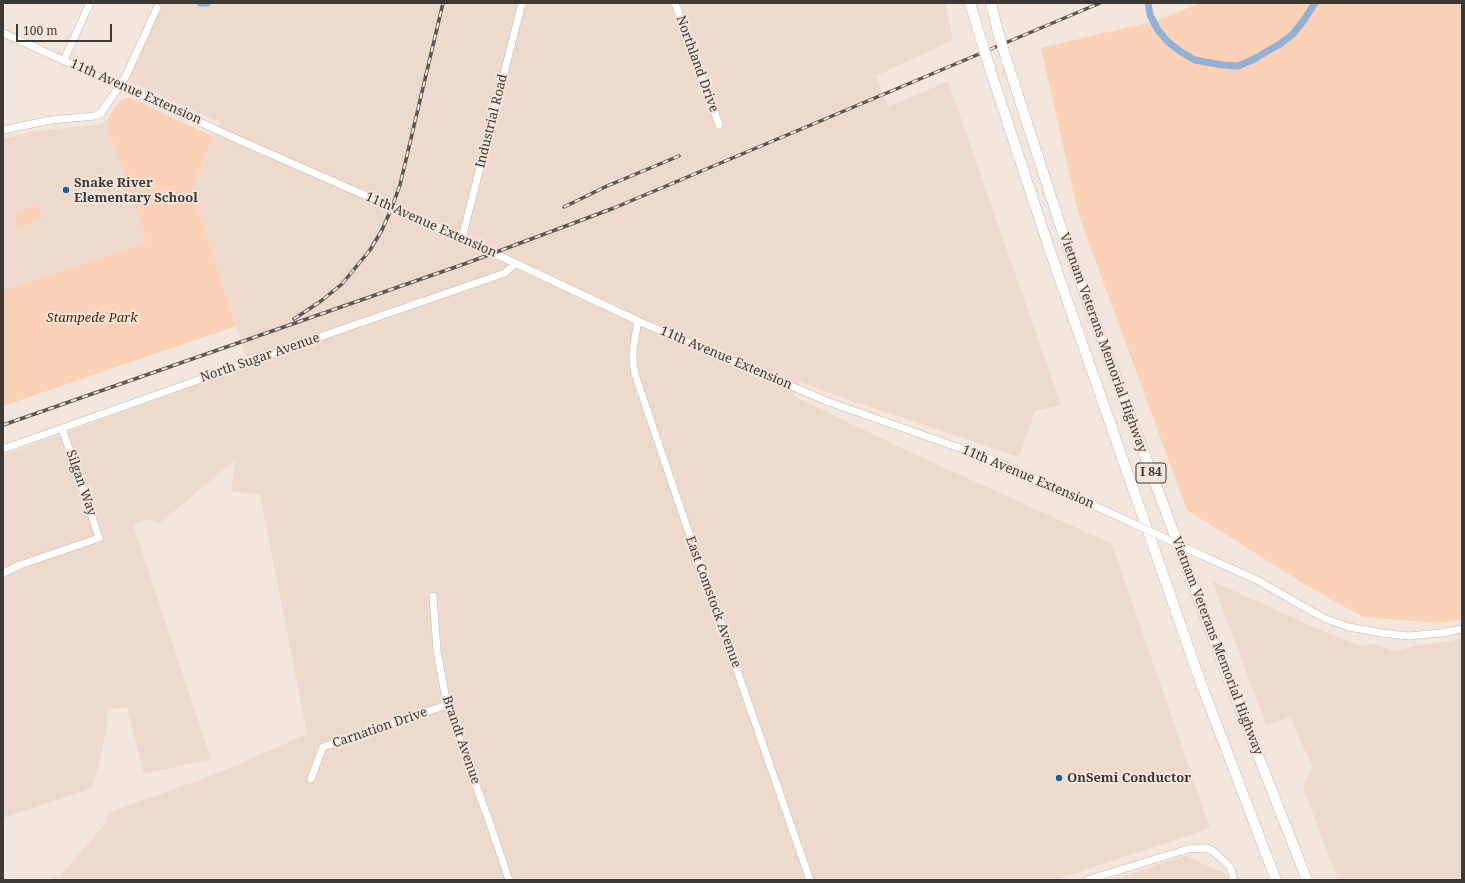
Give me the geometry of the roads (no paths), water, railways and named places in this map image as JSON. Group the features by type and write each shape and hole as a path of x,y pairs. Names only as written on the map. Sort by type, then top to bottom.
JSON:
{"highway":[{"name":"Vietnam Veterans Memorial Highway","path":"970,3 1050,251 1202,686 1276,880"},
{"name":"Vietnam Veterans Memorial Highway","path":"991,3 997,28 1068,249 1229,680 1307,880"}],"street":[{"path":"64,60 90,3"},
{"name":"Industrial Road","path":"462,238 522,3"},
{"name":"Northland Drive","path":"675,3 719,125"},
{"path":"3,130 51,120 95,116 101,113 125,78 157,8"},
{"name":"11th Avenue Extension","path":"3,33 462,238 638,320 814,396 991,459 1257,580 1326,619 1349,627 1408,636 1441,633 1462,629"},
{"name":"North Sugar Avenue","path":"3,449 329,333 505,273 516,263"},
{"name":"East Comstock Avenue","path":"638,320 633,361 635,374 810,880"},
{"name":"Silgan Way","path":"3,573 20,565 99,538 62,428"},
{"name":"Brandt Avenue","path":"433,596 437,651 447,705 509,880"},
{"name":"Carnation Drive","path":"311,779 323,747 447,705"},
{"path":"1087,880 1188,849 1206,848 1213,851 1230,867 1234,880"}],"waterway":[{"path":"200,3 207,3"},
{"path":"1148,3 1150,15 1158,30 1167,41 1181,52 1195,60 1222,65 1238,66 1280,44 1293,34 1315,3"}],"railway":[{"path":"294,319 321,301 342,284 370,250 382,230 400,185 443,3"},
{"path":"3,425 467,263 614,208 1100,3"},
{"path":"564,207 607,186 679,156"}],"place":[{"name":"Snake River Elementary School","path":"66,190"},
{"name":"OnSemi Conductor","path":"1059,778"}],"park label":[{"name":"Stampede Park","path":"92,318"}]}
